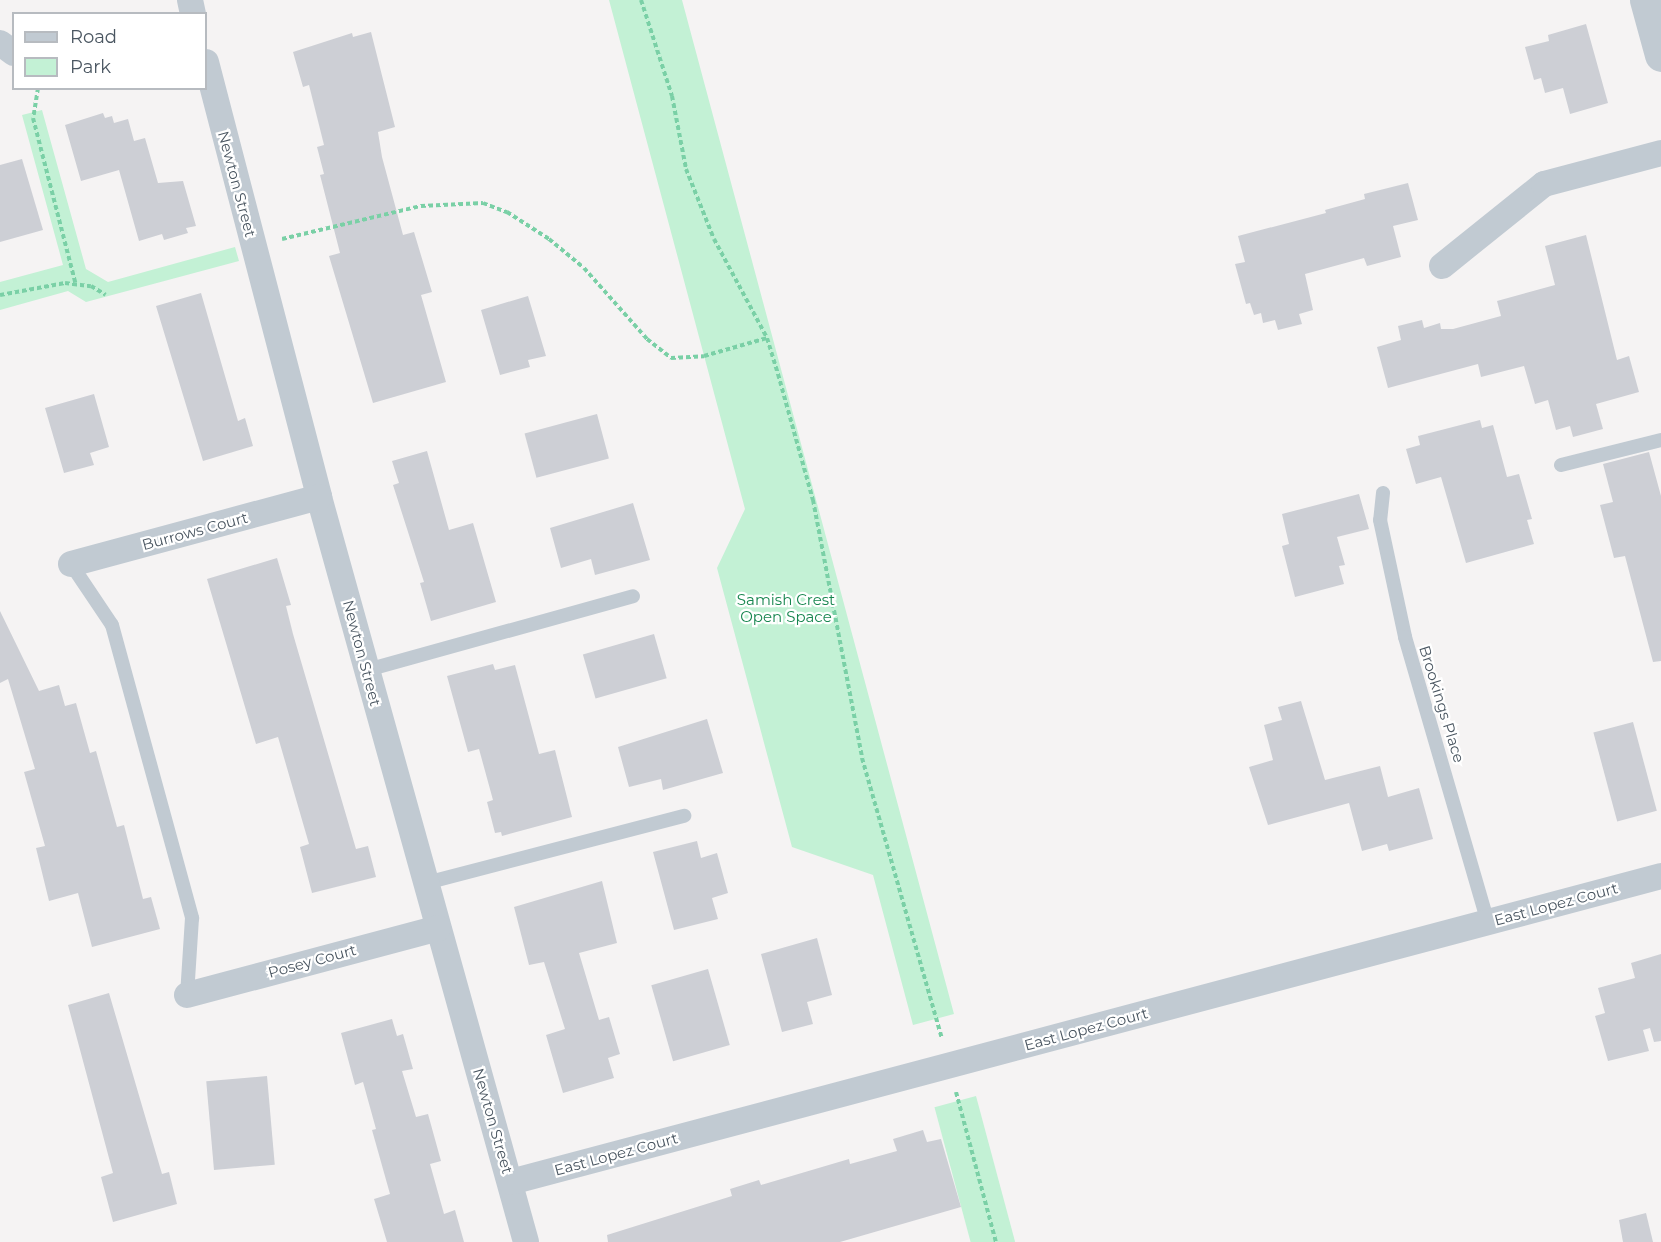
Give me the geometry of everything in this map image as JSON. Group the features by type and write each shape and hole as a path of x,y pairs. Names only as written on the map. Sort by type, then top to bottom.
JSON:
{"street":[{"path":"1646,0 1661,55"},
{"name":"Newton Street","path":"207,66 319,497 526,1242"},
{"path":"1442,266 1544,184 1661,153"},
{"name":"Burrows Court","path":"71,564 319,497"},
{"name":"East Lopez Court","path":"511,1182 1661,876"},
{"name":"Posey Court","path":"187,995 438,928"}],"lane":[{"path":"1561,465 1661,440"},
{"name":"Brookings Place","path":"1383,493 1380,520 1405,637 1488,922"},
{"path":"71,564 112,625 192,918 187,995"},
{"path":"367,670 633,596"},
{"path":"426,883 684,816"}],"path":[{"path":"641,0 672,96 686,169 714,239 767,338 813,500 862,758 949,1065 996,1242"},
{"path":"38,90 33,118 75,285"},
{"path":"249,232 281,239 421,206 483,203 507,212 549,238 584,268 647,339 671,358 705,356 767,338"},
{"path":"0,295 75,285 91,286 106,295"}],"green space":[{"name":"Samish Crest Open Space","path":"609,0 682,0 954,1014 913,1025 873,875 792,847 717,568 745,509"},
{"path":"42,110 86,269 108,282 235,247 239,261 86,302 68,291 0,310 0,282 63,265 22,115"},
{"path":"976,1096 1015,1242 971,1242 934,1107"}],"building":[{"path":"1586,24 1608,103 1570,114 1563,88 1545,93 1541,78 1534,80 1525,47 1549,41 1548,35"},
{"path":"371,32 395,127 378,132 382,157 403,235 414,232 432,292 421,295 446,382 373,403 329,256 340,253 320,175 324,174 317,147 324,145 309,85 303,87 293,52 352,33 353,37"},
{"path":"103,113 105,118 112,116 114,123 128,119 134,141 145,138 158,183 183,181 196,226 186,228 188,233 164,240 162,234 139,241 119,170 81,181 65,125"},
{"path":"22,159 43,230 0,242 0,165"},
{"path":"1408,183 1418,220 1393,226 1401,257 1367,266 1364,258 1305,274 1313,310 1299,314 1302,324 1278,330 1275,320 1263,323 1261,313 1254,315 1250,303 1246,304 1235,264 1245,262 1238,236 1326,213 1325,210 1365,199 1364,194"},
{"path":"1586,235 1617,360 1629,356 1639,392 1596,404 1603,429 1573,437 1570,426 1556,430 1548,400 1535,404 1524,366 1481,377 1478,364 1388,388 1377,347 1401,340 1398,326 1422,320 1424,328 1440,323 1441,329 1453,329 1501,316 1497,301 1555,285 1545,246"},
{"path":"201,293 238,421 245,418 253,446 203,461 156,306"},
{"path":"528,296 546,356 528,360 530,367 500,375 481,310"},
{"path":"94,394 109,447 90,453 94,465 64,473 45,408"},
{"path":"597,414 609,458 536,478 525,433"},
{"path":"1480,420 1482,428 1493,425 1507,477 1519,474 1532,519 1527,520 1534,544 1466,563 1441,477 1416,484 1406,449 1420,445 1418,436"},
{"path":"427,451 449,530 473,523 496,602 431,621 420,583 424,582 393,485 399,483 392,461"},
{"path":"1649,452 1661,496 1661,661 1653,662 1625,556 1614,558 1600,505 1613,502 1603,464"},
{"path":"1359,494 1369,529 1337,537 1345,565 1339,566 1344,584 1295,597 1282,546 1289,544 1282,514"},
{"path":"633,503 650,560 595,575 591,559 561,568 550,528"},
{"path":"277,558 291,605 286,606 293,634 356,849 368,846 376,877 312,893 300,847 309,844 278,737 256,744 207,579"},
{"path":"0,611 39,691 59,685 65,706 76,703 90,753 96,751 117,827 124,825 143,899 151,897 160,929 92,947 78,893 49,901 36,848 45,846 24,772 35,769 8,679 0,683"},
{"path":"654,634 667,678 596,699 583,654"},
{"path":"493,664 495,670 515,665 539,754 555,750 572,817 502,836 501,832 495,833 487,802 493,800 479,749 468,752 447,676"},
{"path":"1301,701 1325,780 1380,766 1388,797 1419,788 1433,839 1389,851 1387,844 1362,851 1349,803 1268,825 1249,767 1273,760 1264,725 1282,720 1278,707"},
{"path":"707,719 723,773 663,790 661,779 629,787 618,747"},
{"path":"1633,722 1657,811 1617,821 1593,733"},
{"path":"697,841 701,858 717,853 728,893 712,898 718,919 674,930 653,852"},
{"path":"602,881 617,943 579,953 599,1020 609,1017 620,1054 608,1058 614,1078 563,1093 546,1035 565,1029 544,962 529,965 514,907"},
{"path":"817,938 832,995 807,1002 813,1024 782,1032 761,954"},
{"path":"1661,954 1661,1041 1654,1042 1650,1028 1643,1030 1649,1051 1608,1061 1595,1016 1605,1013 1598,988 1635,978 1631,963"},
{"path":"708,969 730,1045 673,1061 651,985"},
{"path":"109,993 162,1174 169,1172 177,1204 113,1222 101,1177 113,1173 68,1005"},
{"path":"392,1019 397,1036 403,1034 413,1069 402,1071 416,1117 428,1114 441,1161 430,1164 444,1214 455,1210 464,1242 387,1242 374,1199 390,1194 372,1130 376,1129 363,1082 355,1085 341,1033"},
{"path":"267,1076 275,1165 214,1170 206,1081"},
{"path":"923,1130 927,1142 941,1139 961,1207 840,1242 608,1242 607,1235 732,1196 730,1189 759,1180 761,1185 849,1159 850,1164 897,1151 893,1139"},
{"path":"1646,1213 1653,1242 1623,1242 1619,1220"}]}
